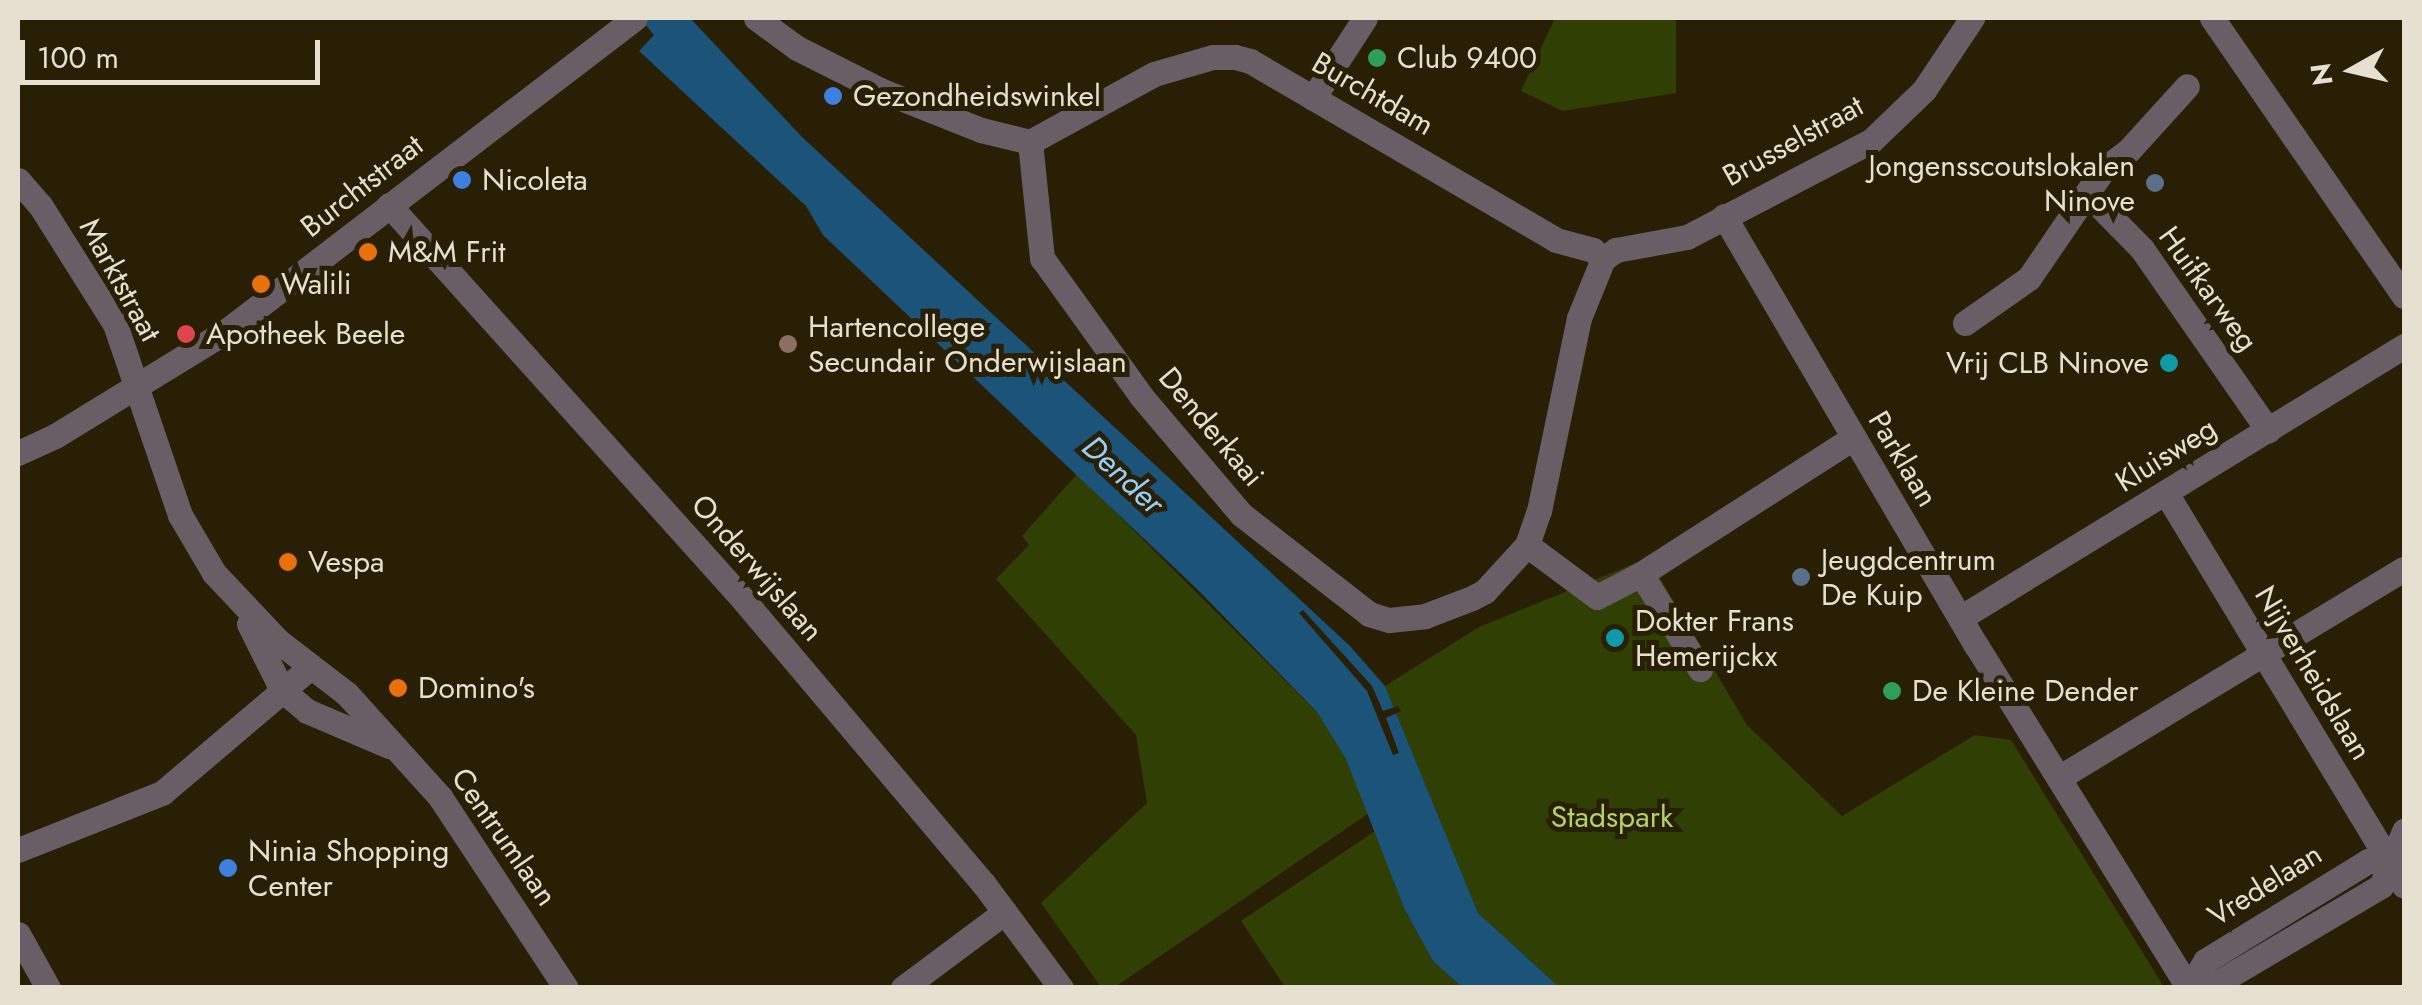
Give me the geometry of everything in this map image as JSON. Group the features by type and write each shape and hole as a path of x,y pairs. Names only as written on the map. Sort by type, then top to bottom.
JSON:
{"street":[{"path":"756,18 797,48 880,90 981,130 1030,142"},
{"path":"1313,98 1365,18"},
{"name":"Brusselstraat","path":"1603,259 1616,250 1687,237 1870,141 1924,90 1972,18"},
{"path":"2212,18 2404,296"},
{"name":"Burchtstraat","path":"18,453 138,388 225,332 628,24"},
{"name":"Burchtdam","path":"1030,142 1132,84 1213,56 1250,61 1556,240 1593,250 1603,259"},
{"path":"1965,324 2029,278 2104,169 2128,150 2187,86"},
{"name":"Denderkaai","path":"1030,142 1042,258 1141,396 1242,515 1369,614 1389,620 1424,616 1485,591 1527,545"},
{"name":"Marktstraat","path":"18,180 40,206 115,324 138,388"},
{"name":"Huifkarweg","path":"2087,193 2142,249 2268,430"},
{"name":"Onderwijslaan","path":"389,205 740,596 1005,912 1061,988"},
{"name":"Parklaan","path":"1724,216 1960,618 2190,988"},
{"path":"1603,259 1579,318 1539,511 1527,545 1597,597 1641,574 1853,438"},
{"name":"Kluisweg","path":"1960,618 2404,346"},
{"name":"Centrumlaan","path":"138,388 180,516 214,573 238,602 308,669 348,694 400,750 474,842 559,980"},
{"name":"Nijverheidslaan","path":"2166,493 2397,862 2404,886"},
{"path":"2060,778 2404,570"},
{"path":"1641,574 1700,668"},
{"name":"Centrumlaan","path":"238,602 282,690 307,711 400,750"},
{"path":"18,850 162,793 308,669"},
{"name":"Vredelaan","path":"2190,988 2217,983 2382,886 2397,862 2404,832"},
{"path":"902,988 1005,912"},
{"path":"18,934 48,988"}],"green space":[{"path":"1555,18 1676,18 1676,93 1563,111 1521,91"},
{"path":"1077,474 1317,712 1346,758 1369,813 1115,987 1101,987 1041,903 1147,803 1136,735 996,579 1029,545 1022,536"},
{"name":"Stadspark","path":"1648,558 1747,725 1842,816 1975,735 2011,740 2164,987 1559,987 1478,913 1385,686 1479,627"},
{"path":"1375,831 1405,910 1433,961 1462,987 1285,987 1241,921"}],"water":[{"name":"Dender","path":"640,18 690,18 802,137 1350,646 1385,686 1478,913 1559,987 1462,987 1433,961 1405,910 1346,759 1317,712 1196,588 823,235 806,206 639,51 654,35"}],"pier":[{"path":"1303,610 1372,686 1383,711 1398,706 1401,711 1386,718 1399,753 1393,755 1367,691 1299,613"}],"place":[{"name":"Club 9400","path":"1377,58"},
{"name":"Gezondheidswinkel","path":"833,96"},
{"name":"Nicoleta","path":"462,180"},
{"name":"Jongensscoutslokalen Ninove","path":"2155,183"},
{"name":"M&M Frit","path":"368,252"},
{"name":"Walili","path":"261,284"},
{"name":"Apotheek Beele","path":"186,334"},
{"name":"Hartencollege Secundair Onderwijslaan","path":"788,344"},
{"name":"Vrij CLB Ninove","path":"2169,363"},
{"name":"Vespa","path":"288,562"},
{"name":"Jeugdcentrum De Kuip","path":"1801,577"},
{"name":"Dokter Frans Hemerijckx","path":"1615,638"},
{"name":"Domino's","path":"398,688"},
{"name":"De Kleine Dender","path":"1892,691"},
{"name":"Ninia Shopping Center","path":"228,868"}]}
